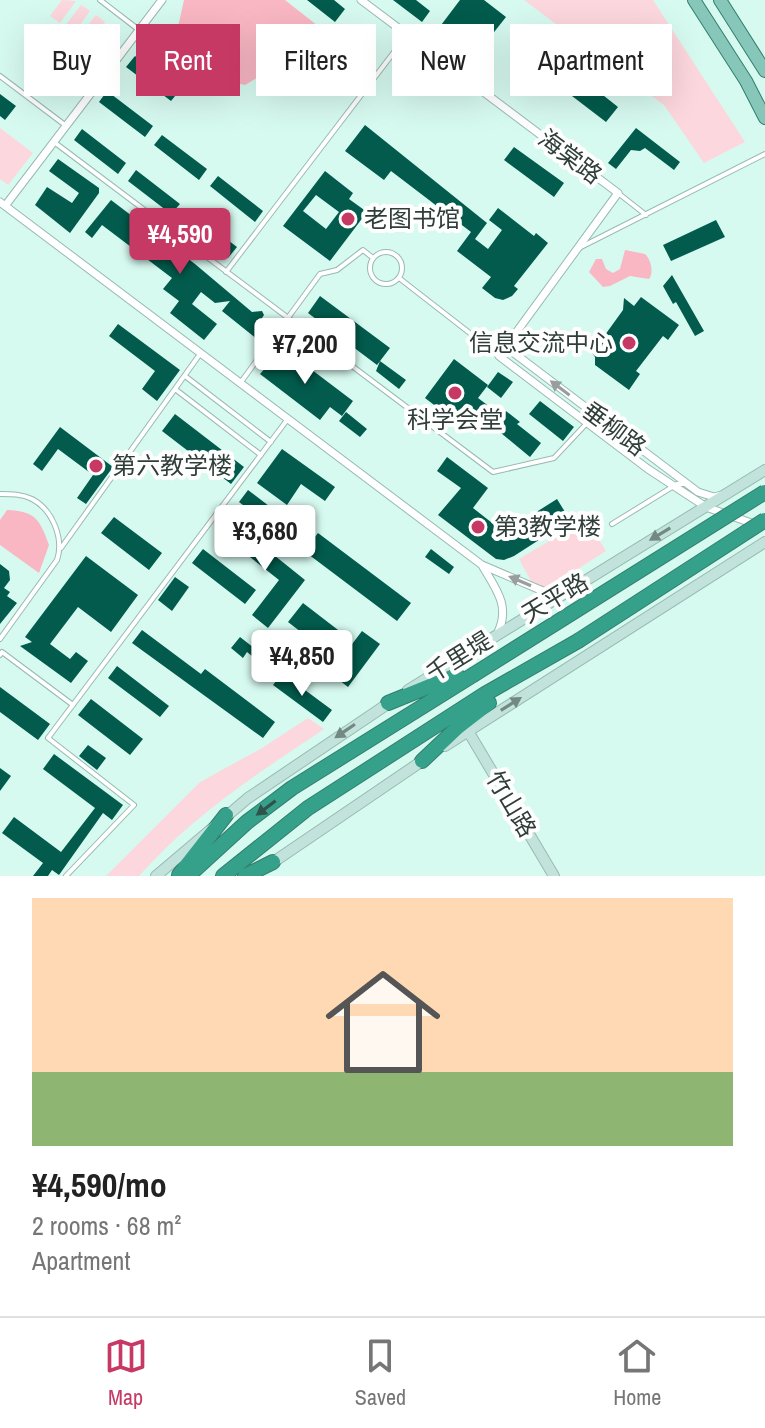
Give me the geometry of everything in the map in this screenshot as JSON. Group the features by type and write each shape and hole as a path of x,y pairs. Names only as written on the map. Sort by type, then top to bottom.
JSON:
{"highway":[{"name":"千里堤","path":"188,876 247,822 292,788 471,672 765,492"},
{"name":"千里堤","path":"223,876 308,808 488,698 765,520"},
{"path":"388,703 471,672"},
{"path":"422,761 488,698"},
{"path":"179,876 226,815"},
{"path":"245,876 273,862"}],"main road":[{"path":"694,0 746,81 765,118"},
{"path":"720,0 765,71"}],"street":[{"path":"144,24 162,0"},
{"name":"海棠路","path":"361,0 393,24"},
{"path":"136,34 2,207 482,565 557,597"},
{"name":"海棠路","path":"488,96 618,193 499,356"},
{"name":"垂柳路","path":"506,347 689,485 714,497 727,493"},
{"name":"垂柳路","path":"499,356 706,507 765,527"},
{"name":"天平路","path":"156,876 226,815 297,763 498,632 764,471"},
{"path":"256,876 422,761 765,542"},
{"path":"482,565 504,605 498,632"},
{"name":"竹山路","path":"468,731 554,876"}],"lane":[{"path":"100,0 136,28"},
{"path":"226,272 392,55"},
{"path":"0,76 66,126"},
{"path":"54,142 493,472 554,458 587,423"},
{"path":"577,249 765,154"},
{"path":"618,193 646,215"},
{"path":"239,384 320,274 337,270 363,250 373,258"},
{"path":"388,252 398,257 402,267 399,278 385,285 376,281 370,272 373,258 388,252"},
{"path":"399,278 499,356"},
{"path":"0,639 200,354"},
{"path":"185,376 271,442"},
{"path":"175,389 261,455"},
{"path":"66,876 134,805 48,738 287,420"},
{"path":"612,524 674,486 681,483 689,485"},
{"path":"0,494 30,498 39,504 58,533 61,548"},
{"path":"1,652 73,705"}],"shaded area":[{"path":"62,0 76,1 60,23 50,16"},
{"path":"184,0 285,0 315,24 256,24 256,79 245,85 240,84 240,24 179,24"},
{"path":"524,0 653,0 669,24 556,24"},
{"path":"81,5 90,11 81,24 67,24"},
{"path":"96,15 105,22 104,24 89,24"},
{"path":"672,29 745,142 704,163 664,105 652,96 672,96"},
{"path":"0,128 33,153 8,185 0,179"},
{"path":"625,250 645,254 652,270 651,276 649,279 630,276 603,287 589,272 596,259 602,259 606,269 613,273 620,269"},
{"path":"7,510 31,515 43,529 49,545 39,573 0,545 0,520"},
{"path":"586,519 606,551 538,594 519,559"},
{"path":"308,718 324,729 204,814 139,876 106,876 200,782"}],"building":[{"path":"307,0 334,0 345,9 335,22"},
{"path":"393,0 416,0 430,11 422,22"},
{"path":"460,0 484,0 506,17 494,32 494,24 442,24"},
{"path":"135,56 136,57 136,75 126,67"},
{"path":"0,94 16,106 5,120 0,116"},
{"path":"103,96 114,96 153,126 145,137 99,102"},
{"path":"572,96 604,96 618,107 606,122"},
{"path":"365,125 487,223 475,239 488,249 502,230 489,220 498,208 548,243 514,286 518,289 512,296 503,300 495,298 482,288 491,277 457,251 471,232 391,171 384,180 345,151"},
{"path":"636,128 680,162 674,170 645,148 631,150 616,169 608,163"},
{"path":"82,129 126,163 118,174 74,140"},
{"path":"162,135 207,169 199,180 154,145"},
{"path":"514,147 564,183 554,197 504,160"},
{"path":"58,159 99,188 99,193 70,233 35,205 47,187 72,203 79,193 49,171"},
{"path":"136,170 180,204 171,214 128,181"},
{"name":"老图书馆","path":"325,171 353,193 349,199 367,212 330,261 283,226","holes":["316,195 339,212 326,229 303,211"]},
{"path":"218,176 263,211 255,222 210,186"},
{"path":"111,200 252,312 262,311 262,318 274,328 262,343 222,311 230,301 215,303 201,292 192,304 217,324 204,340 170,313 179,301 163,289 172,278 102,225 92,238 85,232"},
{"path":"191,212 237,247 228,258 182,223"},
{"path":"716,220 725,237 671,261 663,245"},
{"path":"672,275 704,331 695,336 663,286"},
{"path":"320,296 390,348 377,365 308,313"},
{"name":"信息交流中心","path":"641,297 679,325 668,340 663,336 636,371 640,374 629,390 595,365 595,357 590,350 597,346 623,310 624,298 634,306"},
{"path":"118,324 180,370 157,401 142,389 155,371 109,336"},
{"path":"283,348 353,401 342,416 330,407 320,420 260,374"},
{"name":"科学会堂","path":"454,359 488,385 478,398 502,416 506,411 541,443 530,457 471,408 459,424 425,398"},
{"path":"380,361 406,380 399,389 376,371"},
{"path":"498,372 513,382 501,398 487,387"},
{"path":"540,401 574,427 563,441 529,414"},
{"path":"346,412 367,429 360,437 339,421"},
{"path":"175,414 244,467 231,484 162,431"},
{"name":"第六教学楼","path":"60,427 113,467 86,504 77,498 93,475 58,449 42,471 33,464"},
{"path":"282,449 335,487 325,501 301,484 287,505 257,483"},
{"name":"第3教学楼","path":"447,457 488,488 473,508 496,526 511,528 557,499 570,520 514,556 496,559 438,515 461,488 437,471"},
{"path":"248,490 303,532 294,544 239,502"},
{"path":"114,517 162,553 149,570 101,533"},
{"path":"228,518 305,580 268,628 252,615 279,580 217,531"},
{"path":"318,533 411,603 397,621 304,551"},
{"path":"203,549 256,590 245,604 192,563"},
{"path":"431,549 454,567 449,574 425,557"},
{"path":"86,556 138,595 111,632 78,607 50,644 70,659 76,652 88,661 71,683 20,646 32,642 25,637"},
{"path":"0,564 9,571 10,580 4,588 10,592 7,596 17,603 0,624"},
{"path":"175,577 189,587 172,611 158,600"},
{"path":"303,603 342,633 327,652 288,622"},
{"path":"142,630 201,674 205,669 275,722 263,738 132,643"},
{"path":"362,631 380,644 348,687 330,673"},
{"path":"240,637 273,663 268,669 247,652 243,658 231,648"},
{"path":"117,666 169,706 160,717 108,678"},
{"path":"282,673 332,710 323,722 273,685"},
{"path":"0,687 50,724 38,740 0,712"},
{"path":"91,699 143,739 130,755 78,715"},
{"path":"88,745 106,758 97,770 79,756"},
{"path":"54,754 123,805 112,820 103,813 59,875 52,870 48,876 33,876 43,863 2,833 14,817 61,852 95,808 43,769"},
{"path":"0,768 11,776 0,791"}],"place":[{"name":"老图书馆","path":"348,219"},
{"name":"信息交流中心","path":"629,343"},
{"name":"科学会堂","path":"455,393"},
{"name":"第六教学楼","path":"96,466"},
{"name":"第3教学楼","path":"478,527"}]}
